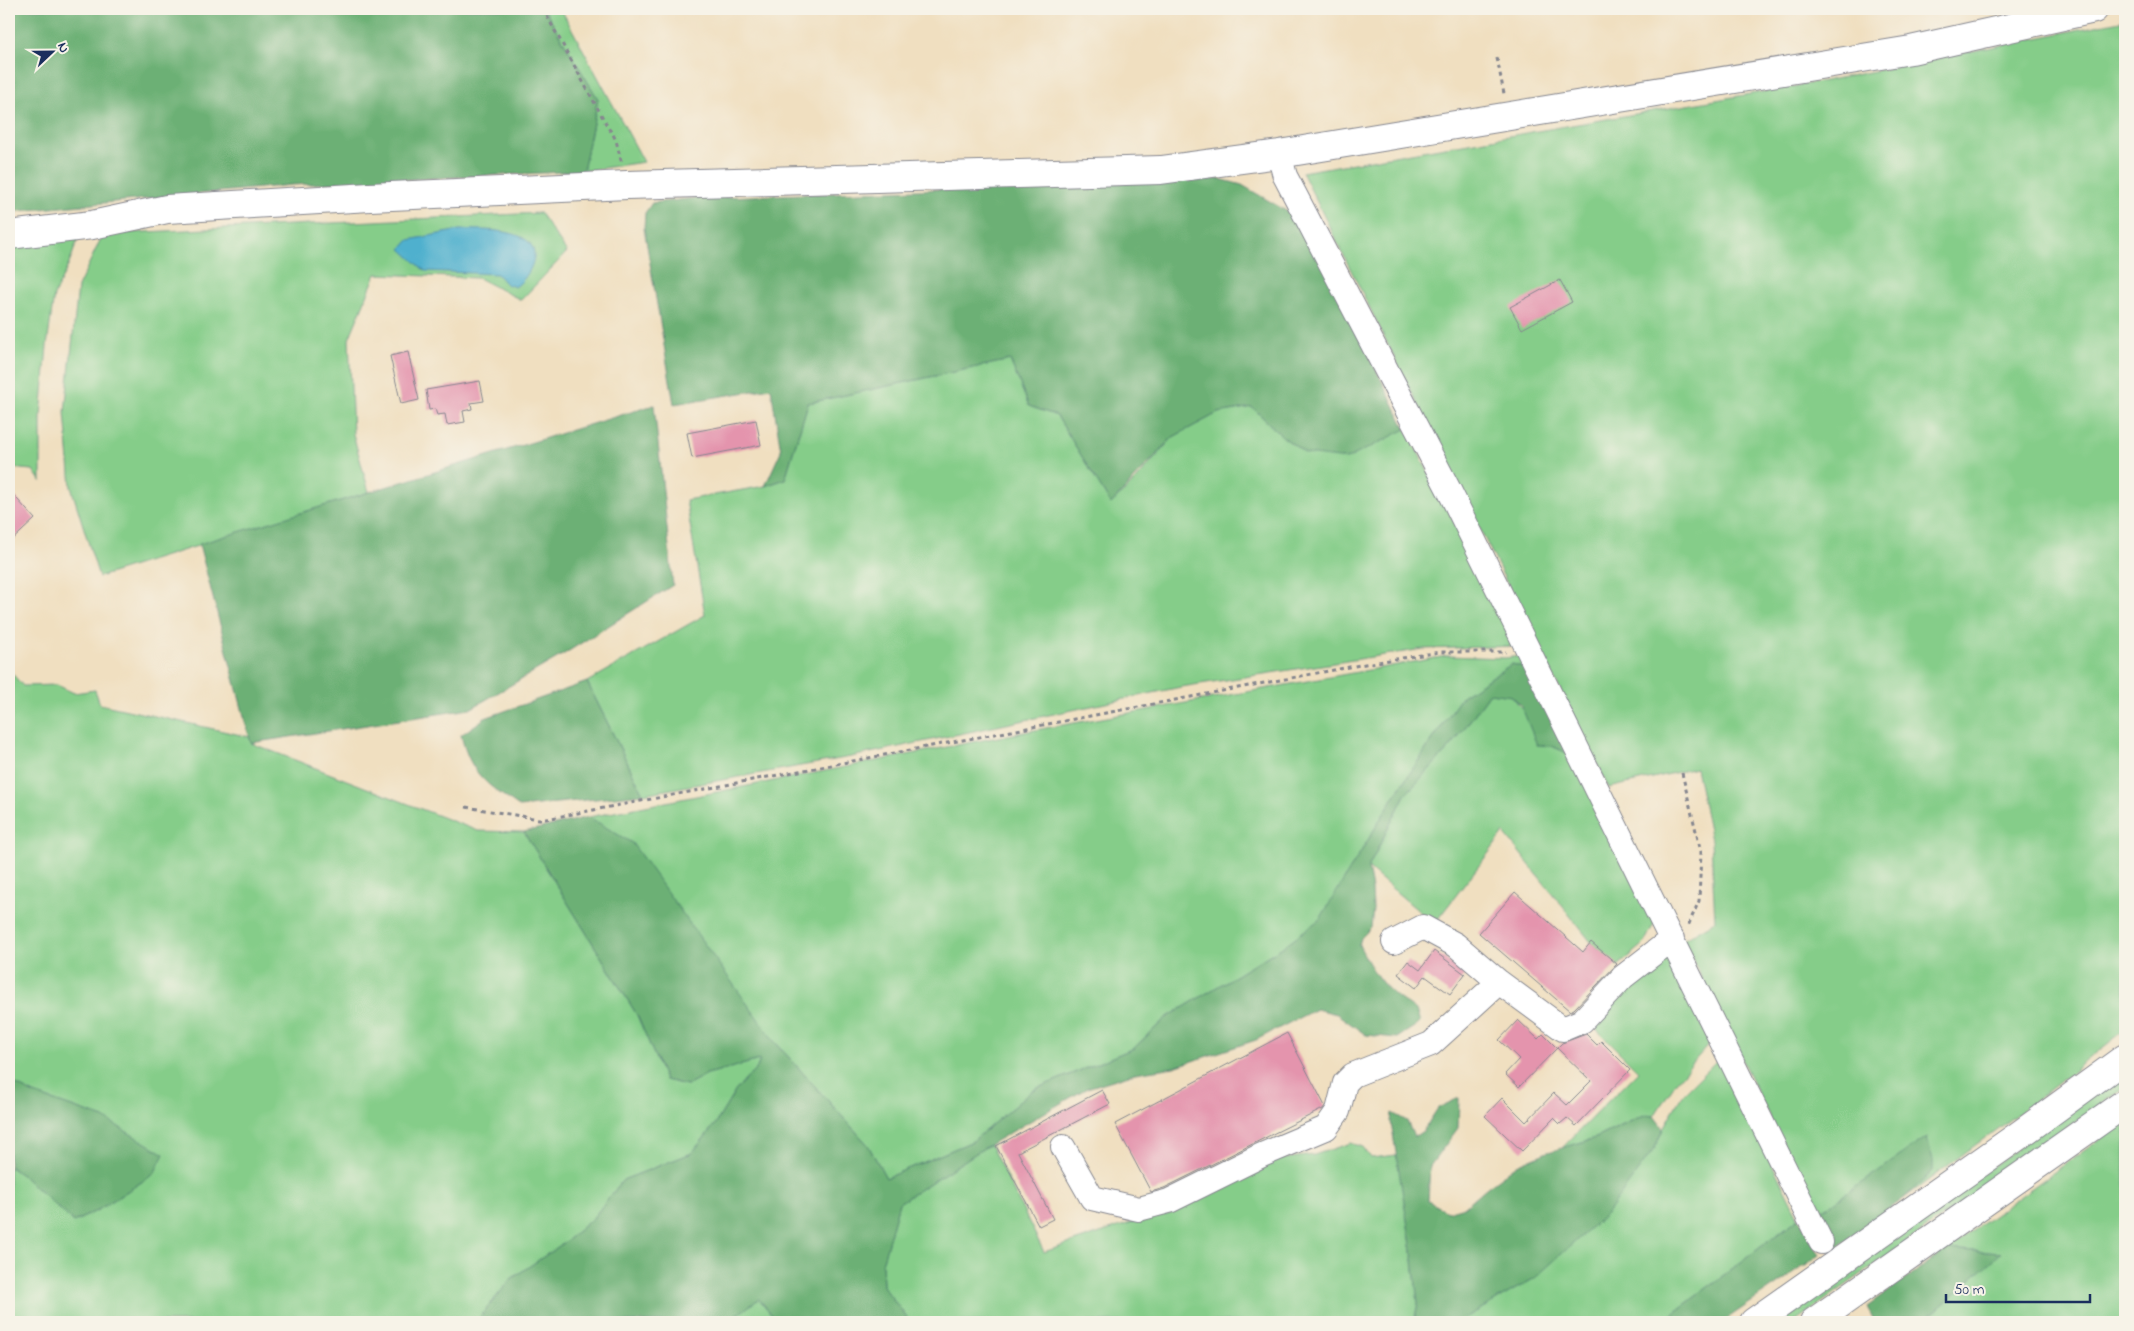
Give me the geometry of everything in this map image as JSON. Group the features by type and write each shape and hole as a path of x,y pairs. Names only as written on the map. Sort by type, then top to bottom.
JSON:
{"main road":[{"path":"9,235 92,224 167,209 370,197 627,186 1161,170 1279,154 1911,50 2094,9"},
{"path":"1754,1322 2018,1136 2125,1058"},
{"path":"1814,1322 2125,1103"}],"lane":[{"path":"1279,154 1285,176 1449,490 1821,1242"},
{"path":"1394,942 1423,927 1456,945 1499,982 1563,1029 1582,1021 1623,977 1672,940"},
{"path":"1062,1147 1092,1198 1139,1209 1169,1201 1262,1155 1326,1128 1338,1111 1344,1083 1353,1075 1431,1044 1499,982"}],"path":[{"path":"543,9 609,129 617,138 618,154 627,180 627,186"},
{"path":"1497,58 1504,96 1504,117"},
{"path":"466,807 539,820 546,819 1365,664 1440,652 1510,652 1527,648"},
{"path":"1672,940 1687,927 1699,901 1701,852 1682,772"}],"green space":[{"path":"9,9 544,9 598,99 583,171 292,185 9,212"},
{"path":"544,9 561,9 644,162 583,171 598,99"},
{"path":"2125,20 2125,1030 2052,1088 1903,1199 1933,1171 1817,1214 1683,940 1715,921 1711,840 1696,768 1609,788 1302,172 1825,81"},
{"path":"1220,179 1242,185 1300,219 1406,429 1347,459 1306,454 1282,436 1252,407 1218,413 1173,437 1111,504 1057,416 1029,406 1010,360 808,403 785,479 765,486 781,451 771,388 674,404 644,228 645,213 652,203 697,198"},
{"path":"540,213 567,252 521,300 478,278 376,274 349,339 353,434 369,492 99,577 71,487 65,412 78,287 103,234"},
{"path":"79,236 69,264 54,295 47,346 41,416 41,482 33,470 9,468 9,248"},
{"path":"1010,360 1029,406 1057,416 1111,504 1136,480 1173,437 1218,413 1252,407 1282,436 1306,454 1406,429 1518,646 1423,649 1181,687 851,757 643,794 587,682 705,615 686,500 765,486 785,479 808,403"},
{"path":"654,405 673,585 564,654 470,709 251,743 199,544"},
{"path":"1447,656 1505,658 1521,656 1527,668 1512,664 1462,696 1394,797 1321,919 1281,948 1166,1018 1134,1048 1033,1090 973,1141 886,1178 868,1145 774,1041 589,817 1024,732"},
{"path":"1512,664 1527,668 1571,755 1552,746 1537,745 1521,705 1512,696 1490,693 1452,745 1405,795 1368,868 1373,909 1371,928 1361,938 1359,945 1370,966 1382,982 1396,996 1416,1010 1420,1023 1397,1038 1366,1035 1337,1014 1316,1009 1256,1040 1174,1067 1135,1073 1087,1088 984,1148 899,1203 882,1264 883,1286 907,1318 905,1322 778,1322 759,1299 727,1322 476,1322 511,1279 565,1242 593,1218 623,1180 692,1153 716,1123 736,1090 757,1068 760,1060 707,1074 687,1085 665,1080 637,1015 524,832 589,817 632,843 774,1041 868,1145 886,1178 973,1141 1033,1090 1134,1048 1166,1018 1281,948 1320,919 1394,797 1462,696"},
{"path":"9,670 23,686 57,685 74,693 95,690 100,704 250,737 251,743 478,831 524,832 637,1015 665,1080 687,1085 707,1074 760,1060 757,1068 736,1090 716,1123 692,1153 623,1180 593,1218 565,1242 511,1279 476,1322 9,1322 9,1166 23,1176 74,1222 98,1210 154,1174 104,1118 34,1094 9,1081"},
{"path":"587,682 643,794 519,807 489,785 475,770 461,735 485,718"},
{"path":"1490,693 1512,696 1552,746 1571,755 1656,920 1643,945 1618,966 1591,942 1504,833 1434,924 1368,868 1405,795 1452,745"},
{"path":"1668,951 1710,1043 1676,1082 1654,1116 1644,1115 1596,1138 1562,1148 1638,1071 1594,1027 1604,1010"},
{"path":"1719,1058 1799,1218 1662,1322 1458,1322 1535,1278 1655,1148 1663,1128 1683,1094"},
{"path":"2125,1070 2125,1087 1794,1322 1778,1322"},
{"path":"9,1081 34,1094 104,1118 164,1154 154,1174 98,1210 74,1222 23,1176 9,1166"},
{"path":"1459,1098 1458,1128 1430,1166 1428,1201 1447,1212 1464,1207 1517,1165 1545,1153 1596,1138 1644,1115 1654,1116 1663,1128 1655,1148 1608,1212 1535,1278 1458,1322 1414,1322 1418,1303 1412,1251 1391,1122 1392,1113 1407,1121 1414,1137 1423,1131 1438,1108"},
{"path":"2125,1121 2125,1322 1923,1322 2000,1253 1947,1249"},
{"path":"1927,1137 1933,1161 1933,1171 1903,1199 1835,1249 1817,1214"},
{"path":"1351,1143 1363,1147 1371,1158 1397,1155 1418,1303 1414,1322 905,1322 907,1318 883,1286 882,1263 899,1203 990,1144 1044,1252 1145,1218 1169,1214 1273,1160 1314,1155"},
{"path":"1799,1218 1820,1255 1722,1322 1662,1322"},
{"path":"1947,1249 2001,1253 1923,1322 1875,1322 1867,1307"},
{"path":"759,1298 778,1322 727,1322"}],"water":[{"path":"459,230 507,232 519,236 528,242 534,250 533,262 526,276 515,287 506,284 497,274 425,271 401,249 409,240"}],"building":[{"path":"1560,280 1572,302 1522,329 1510,307"},
{"path":"408,352 419,400 401,404 390,356"},
{"path":"480,381 484,401 471,403 472,409 463,411 465,422 447,425 445,414 437,415 435,409 429,410 426,390"},
{"path":"756,420 761,445 692,458 687,433"},
{"path":"9,490 35,519 9,543"},
{"path":"1515,892 1583,952 1591,942 1617,964 1570,1011 1479,933"},
{"path":"1434,951 1465,974 1450,994 1425,976 1416,988 1398,974 1408,961 1420,970"},
{"path":"1518,1020 1538,1039 1543,1034 1557,1048 1519,1087 1505,1074 1519,1059 1499,1040"},
{"path":"1287,1033 1325,1106 1323,1109 1164,1188 1151,1192 1115,1124"},
{"path":"1586,1034 1597,1045 1601,1041 1630,1070 1576,1126 1567,1118 1560,1124 1554,1118 1522,1151 1485,1116 1502,1098 1526,1122 1554,1093 1567,1105 1591,1081 1557,1048 1562,1043"},
{"path":"1102,1090 1110,1104 1018,1152 1053,1219 1039,1226 996,1146"}]}
